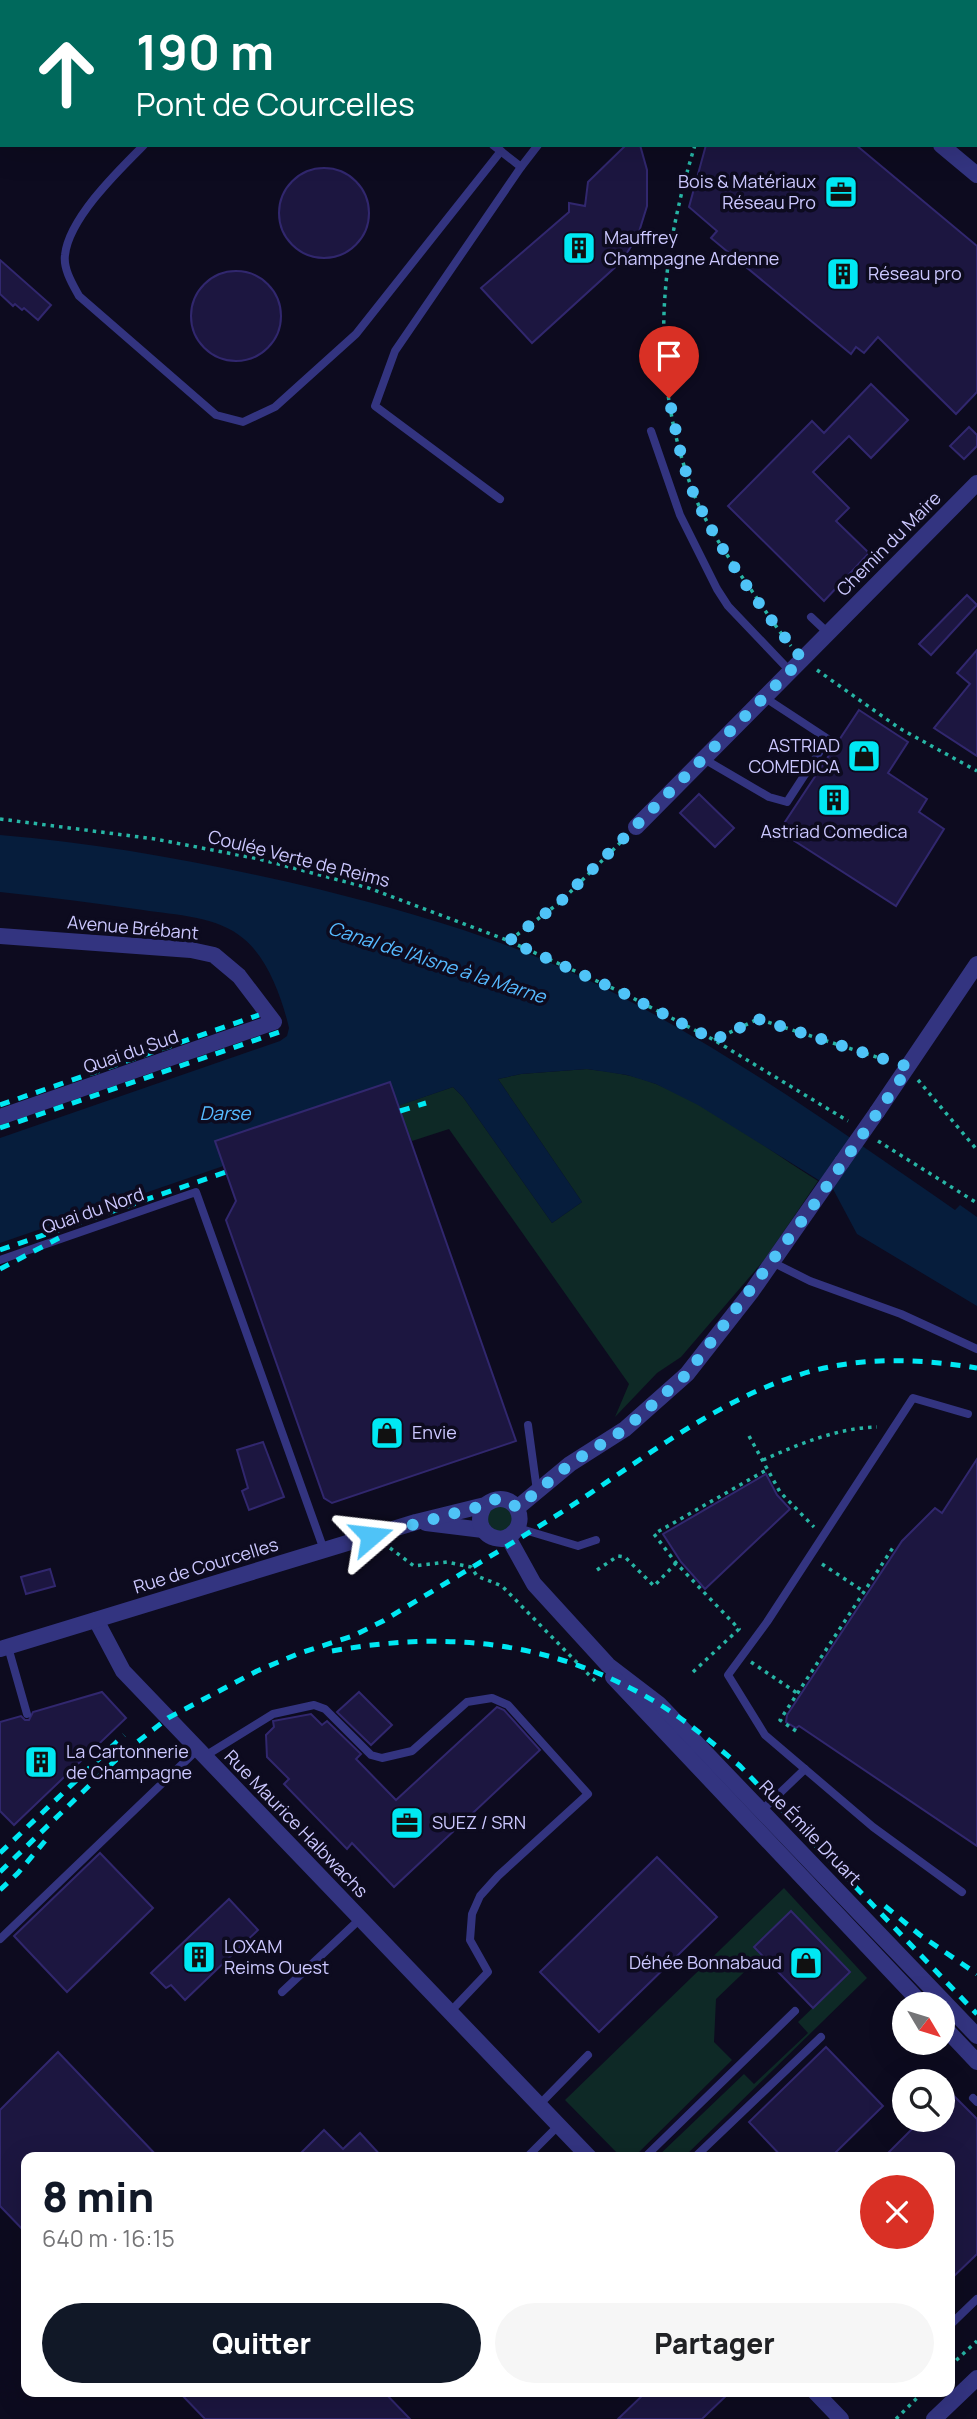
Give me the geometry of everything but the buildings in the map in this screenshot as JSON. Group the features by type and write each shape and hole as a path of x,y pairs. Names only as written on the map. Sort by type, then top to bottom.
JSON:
{"street":[{"path":"943,147 977,175"},
{"name":"Chemin du Maire","path":"636,827 977,483"},
{"name":"Avenue Brébant","path":"0,936 191,950 214,955 239,975 274,1022"},
{"path":"513,1533 520,1514 517,1508 570,1464 625,1429 687,1374 816,1202 977,964"},
{"name":"Quai du Sud","path":"0,1117 274,1022"},
{"name":"Rue de Courcelles","path":"4,1648 416,1522 485,1505 499,1498 509,1501 517,1508"},
{"path":"483,1530 480,1517 485,1505"},
{"name":"Rue de Courcelles","path":"416,1522 483,1530 491,1537 513,1533"},
{"name":"Rue Émile Druart","path":"513,1533 534,1584 608,1665 616,1682 977,2036"},
{"name":"Rue Maurice Halbwachs","path":"96,1620 124,1671 584,2152"},
{"name":"Rue Émile Druart","path":"755,1816 911,1992"},
{"path":"956,2040 977,2062"},
{"path":"955,2393 977,2378"},
{"path":"820,2397 841,2419"},
{"path":"934,2419 952,2397"}],"lane":[{"path":"142,147 111,177 83,214 70,237 64,257 70,279 79,296 216,415 243,422 275,407 356,334 501,151"},
{"path":"496,147 521,167"},
{"path":"500,499 375,406 395,351 536,147"},
{"path":"651,431 680,514 717,589 728,606 790,671"},
{"path":"811,617 828,633"},
{"path":"704,759 769,797 787,802 828,739 764,697"},
{"name":"Quai du Nord","path":"0,1260 196,1192 324,1550"},
{"path":"772,1262 810,1282 901,1314 977,1349"},
{"path":"962,1892 873,1827 765,1735 728,1675 913,1398 968,1414"},
{"path":"528,1425 537,1491"},
{"path":"513,1533 578,1546 596,1540"},
{"name":"Rue de Courcelles","path":"4,1648 27,1714"},
{"name":"Rue Maurice Halbwachs","path":"201,1753 273,1714 314,1705 325,1709 371,1755 382,1758 412,1751 467,1702 492,1698 508,1705 588,1794 498,1876 480,1896 472,1914 470,1940 488,1972 450,2012"},
{"path":"0,1939 201,1753"},
{"path":"755,1816 805,1769"},
{"name":"Rue Maurice Halbwachs","path":"282,1992 360,1919"},
{"path":"650,2152 795,2011"},
{"path":"700,2152 821,2037"},
{"path":"539,2105 589,2055"},
{"path":"532,2152 559,2126"},
{"path":"955,2320 977,2299"}],"path":[{"path":"694,147 673,232 663,309 664,358 679,445 693,491 723,550 802,659 899,728 977,771"},
{"name":"Coulée Verte de Reims","path":"0,819 155,839 259,859 369,888 509,941 621,992 714,1040 858,1127"},
{"path":"509,941 559,903 636,827"},
{"path":"714,1040 758,1019 909,1067 929,1095 977,1150"},
{"path":"868,1134 977,1203"},
{"path":"763,1460 797,1445 839,1432 877,1427"},
{"path":"749,1436 780,1492 814,1528"},
{"path":"693,1672 739,1629 654,1534 768,1469"},
{"path":"371,1536 414,1566 446,1562 471,1567 477,1576 502,1586 600,1686"},
{"path":"796,1731 780,1720 894,1546"},
{"path":"597,1570 618,1556 625,1557 654,1586 678,1561"},
{"path":"810,1556 863,1591"},
{"path":"723,1644 797,1693"},
{"path":"955,2362 977,2341"},
{"path":"896,2419 918,2397"}],"green space":[{"path":"587,1069 639,1078 677,1093 718,1116 818,1181 765,1259 681,1357 657,1373 615,1417 629,1384 449,1129 412,1141 397,1106 453,1087 463,1097 552,1223 582,1202 498,1079 521,1074"},
{"path":"494,1503 513,1510 511,1531 491,1533 484,1515"},
{"path":"784,1888 867,1978 689,2152 662,2152 744,2074 754,2084 808,2033 798,2022 850,1972 791,1911 754,1946 762,1955 716,1999 714,2042 732,2060 639,2152 616,2152 565,2100"}],"water":[{"path":"0,835 160,856 318,889 455,927 522,951 588,980 730,1059 955,1210 960,1205 977,1217 977,1306 857,1234 833,1189 698,1105 656,1084 627,1075 587,1069 521,1074 498,1079 582,1202 552,1223 463,1097 453,1087 0,1243 0,1138 280,1041 287,1036 289,1028 267,968 253,947 234,931 209,921 182,915 0,892"}],"railway":[{"path":"0,1105 259,1015"},
{"path":"0,1128 279,1032"},
{"path":"400,1111 426,1103"},
{"path":"0,1250 226,1172"},
{"path":"0,1269 59,1238"},
{"path":"0,1872 122,1754 168,1718 257,1671 300,1653 353,1636 383,1621 565,1510 724,1407 793,1377 847,1364 903,1361 977,1368"},
{"path":"332,1651 418,1642 500,1646 541,1654 580,1666 659,1704 740,1766 977,2014"},
{"path":"0,1853 124,1735"},
{"path":"0,1890 45,1841"},
{"path":"885,1906 920,1935 977,1974"}],"place":[{"name":"Bois & Matériaux Réseau Pro","path":"841,192"},
{"name":"Mauffrey Champagne Ardenne","path":"579,248"},
{"name":"Réseau pro","path":"843,274"},
{"name":"ASTRIAD COMEDICA","path":"864,756"},
{"name":"Astriad Comedica","path":"834,800"},
{"name":"Envie","path":"387,1433"},
{"name":"La Cartonnerie de Champagne","path":"41,1762"},
{"name":"SUEZ / SRN","path":"407,1823"},
{"name":"LOXAM Reims Ouest","path":"199,1957"},
{"name":"Déhée Bonnabaud","path":"806,1963"}],"route":[{"path":"371,1536 485,1505 499,1498 509,1501 517,1508 570,1464 625,1429 687,1374 816,1202 909,1067 758,1019 714,1040 621,992 509,941 559,903 802,659 723,550 693,491 669,398"}],"water label":[{"name":"Canal de l'Aisne à la Marne","path":"437,962"},
{"name":"Darse","path":"225,1113"}]}
